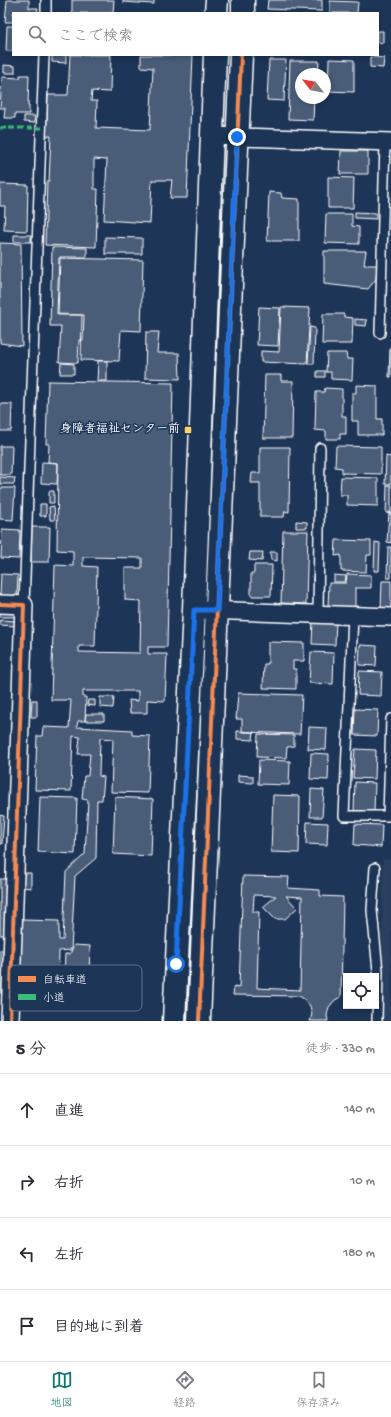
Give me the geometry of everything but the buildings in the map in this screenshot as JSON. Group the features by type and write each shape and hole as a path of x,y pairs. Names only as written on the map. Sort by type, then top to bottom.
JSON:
{"street":[{"path":"216,12 217,0"},
{"path":"243,0 243,12"},
{"path":"174,1021 194,610 214,56"},
{"path":"199,1021 241,56"},
{"path":"212,136 388,142"},
{"path":"0,604 24,605 12,965"},
{"path":"194,610 391,617"},
{"path":"10,1011 10,1021"}],"lane":[{"path":"46,0 46,12"},
{"path":"24,605 44,56"},
{"path":"380,333 388,142"},
{"path":"318,615 320,448"},
{"path":"353,616 344,816 388,816 391,719"},
{"path":"375,868 372,910 378,971 377,1021"}],"shaded area":[{"path":"225,216 209,573 206,572 216,333"},
{"path":"383,859 391,860 391,1021 381,1021"}],"marked path":[{"path":"0,128 42,128"}],"cycle path":[{"path":"199,1021 241,56"},
{"path":"0,604 24,605 12,965"},
{"path":"10,1011 10,1021"}],"place":[{"name":"身障者福祉センター前","path":"188,430"}],"route":[{"path":"176,964 194,610 217,610 237,137"}]}
